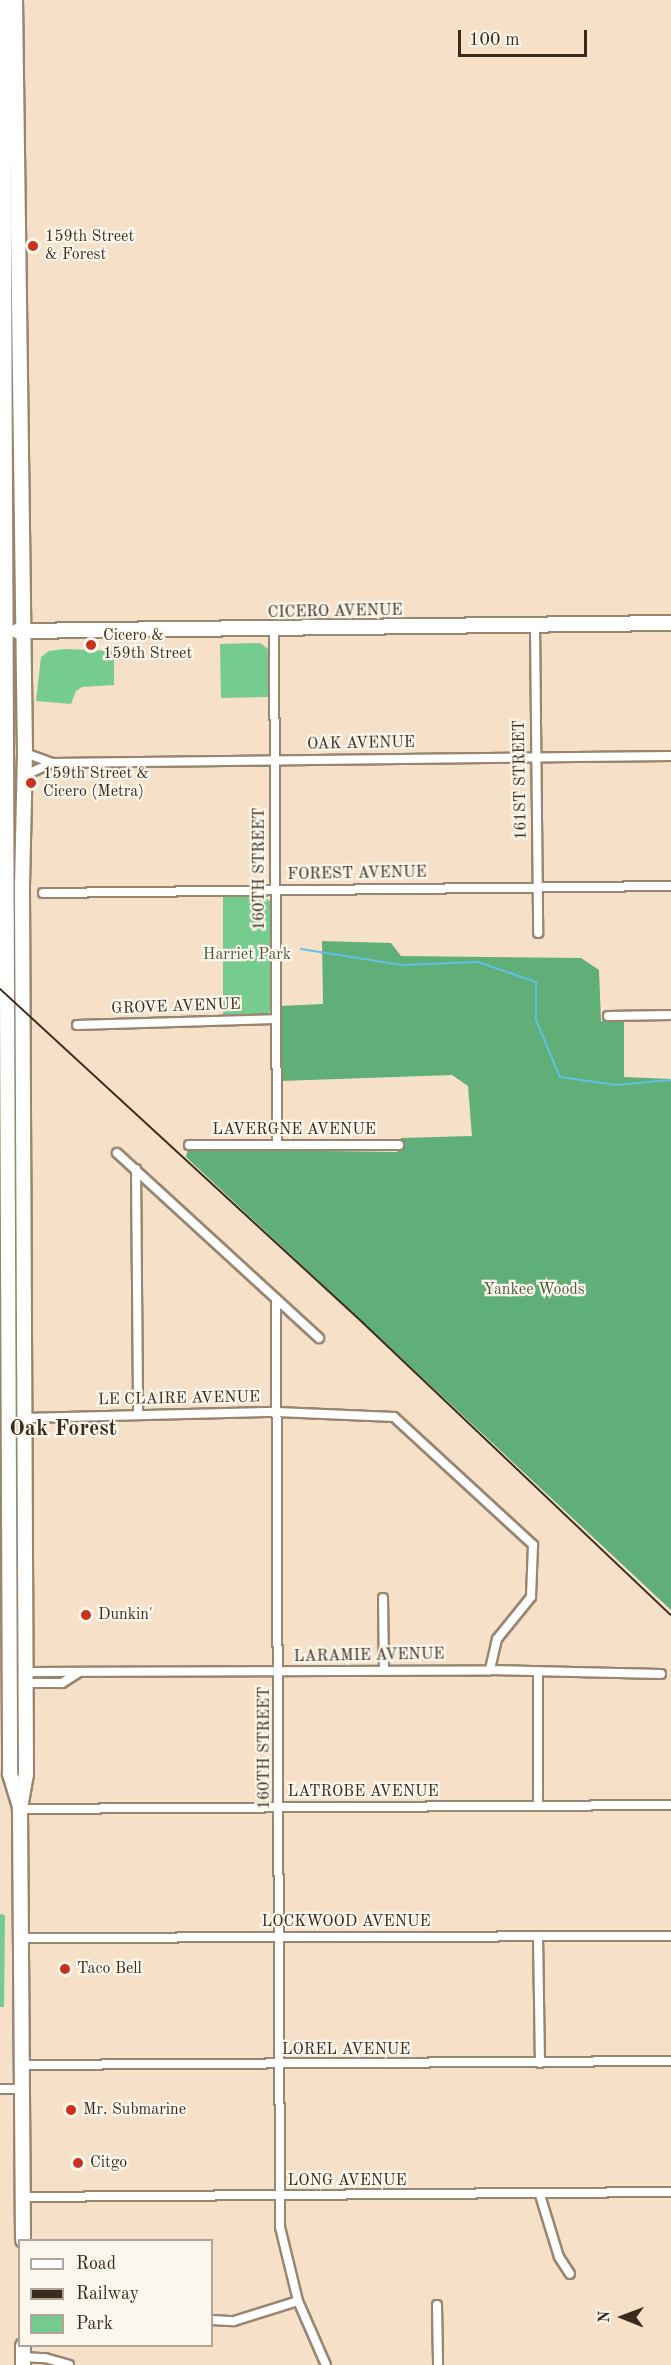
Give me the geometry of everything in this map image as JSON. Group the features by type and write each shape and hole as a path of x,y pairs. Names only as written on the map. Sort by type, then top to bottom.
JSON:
{"main road":[{"path":"3,0 3,631 12,1418 26,1678 26,1774 20,1809 23,2239"},
{"path":"15,0 25,775 12,1418 10,1774 20,1809"},
{"name":"CICERO AVENUE","path":"3,631 274,630 671,623"}],"street":[{"name":"161ST STREET","path":"535,625 538,933"},
{"name":"160TH STREET","path":"274,630 277,1145"},
{"name":"OAK AVENUE","path":"25,753 52,763 671,756"},
{"name":"OAK AVENUE","path":"25,775 52,763"},
{"name":"FOREST AVENUE","path":"43,893 671,886"},
{"path":"608,1016 671,1015"},
{"name":"GROVE AVENUE","path":"77,1025 275,1019"},
{"name":"LAVERGNE AVENUE","path":"189,1145 399,1145"},
{"path":"117,1153 319,1338"},
{"path":"136,1169 138,1415"},
{"name":"160TH STREET","path":"276,1299 279,1937 282,2065 280,2196 286,2261 298,2301 326,2365"},
{"name":"LE CLAIRE AVENUE","path":"12,1418 277,1412 334,1417 394,1417 533,1545 531,1597 497,1639 490,1670"},
{"path":"383,1598 384,1671"},
{"name":"LARAMIE AVENUE","path":"26,1678 78,1673 490,1670 661,1674"},
{"path":"538,1671 538,1806"},
{"name":"LATROBE AVENUE","path":"20,1809 671,1805"},
{"path":"538,1936 540,2063"},
{"name":"LOCKWOOD AVENUE","path":"21,1938 671,1936"},
{"name":"LOREL AVENUE","path":"22,2066 671,2061"},
{"path":"0,2089 22,2089"},
{"name":"LONG AVENUE","path":"22,2197 540,2195 671,2192"},
{"path":"540,2195 559,2257 570,2274"},
{"path":"213,2320 234,2321 298,2301"},
{"path":"437,2305 438,2365"},
{"path":"23,2356 45,2358 69,2365"}],"green space":[{"path":"260,643 268,649 268,697 221,698 220,644"},
{"path":"65,649 114,651 114,685 82,687 76,691 71,704 36,701 41,657 49,651"},
{"name":"Harriet Park","path":"223,897 263,897 270,901 271,1009 267,1016 223,1019"},
{"name":"Yankee Woods","path":"322,941 391,943 401,956 581,958 599,970 601,1021 624,1022 624,1077 671,1079 671,1610 186,1157 188,1149 397,1152 401,1138 472,1136 468,1086 452,1075 281,1081 280,1006 323,1004"},
{"path":"0,1914 5,1915 4,2007 0,2007"}],"waterway":[{"path":"301,949 402,965 478,962 536,982 536,1020 560,1077 616,1085 671,1080"}],"railway":[{"path":"0,989 363,1323 671,1615"}],"place":[{"name":"159th Street & Forest","path":"33,246"},
{"name":"Cicero & 159th Street","path":"91,645"},
{"name":"159th Street & Cicero (Metra)","path":"31,783"},
{"name":"Dunkin'","path":"86,1615"},
{"name":"Taco Bell","path":"65,1969"},
{"name":"Mr. Submarine","path":"71,2110"},
{"name":"Citgo","path":"78,2163"}],"district":[{"name":"Oak Forest","path":"63,1430"}]}
